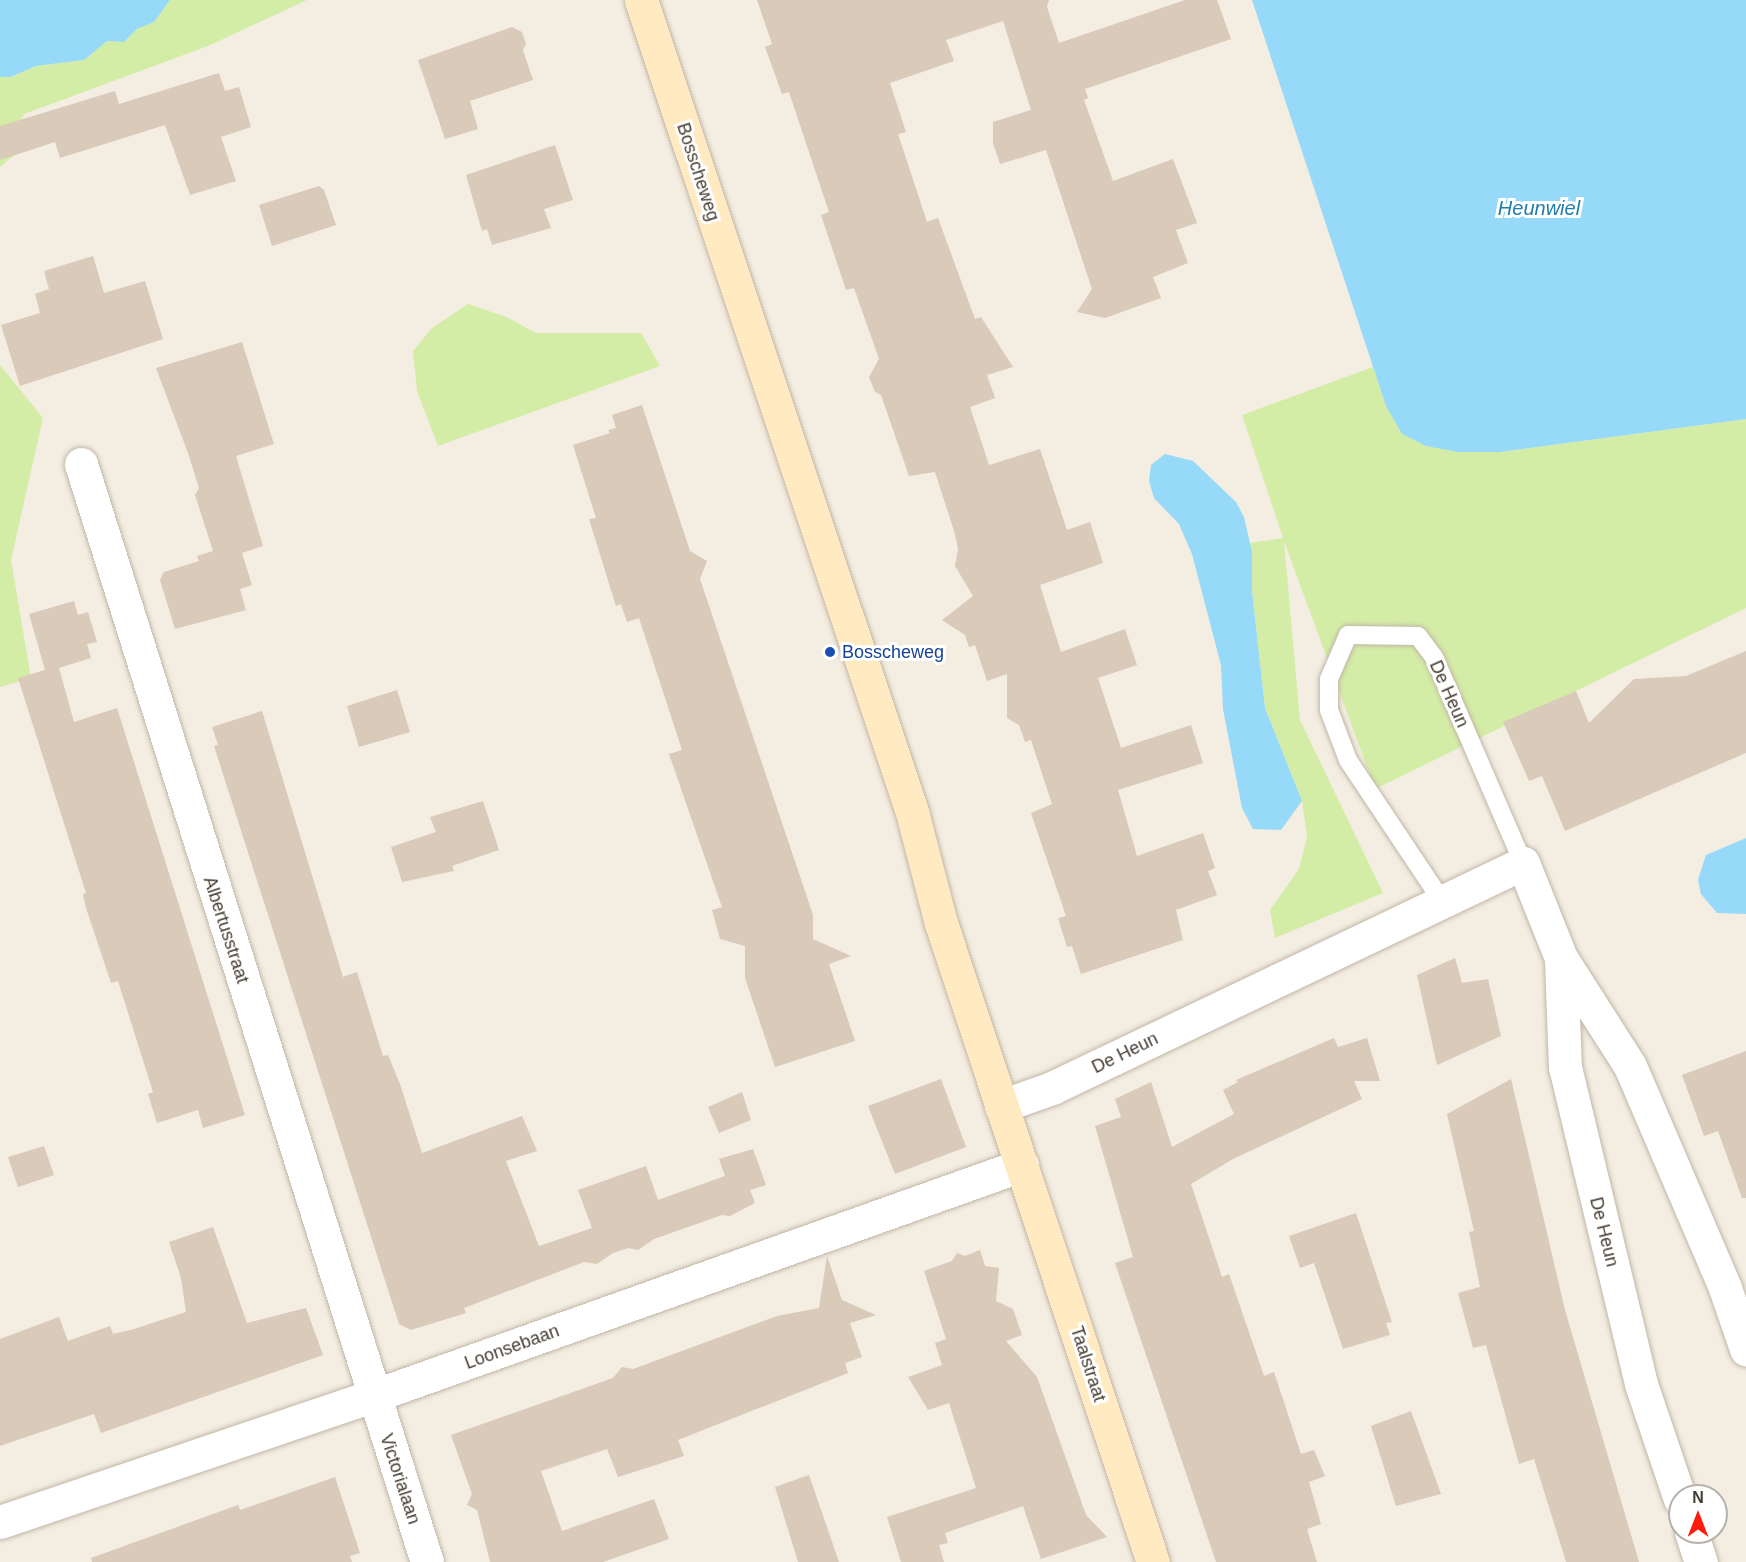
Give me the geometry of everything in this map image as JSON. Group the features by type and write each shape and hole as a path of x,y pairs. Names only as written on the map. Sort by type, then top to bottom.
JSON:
{"main road":[{"name":"Bosscheweg","path":"640,0 912,812 941,923 1022,1165"},
{"name":"Taalstraat","path":"1022,1165 1153,1562"}],"street":[{"name":"Albertusstraat","path":"81,464 373,1396"},
{"name":"De Heun","path":"1001,1106 1052,1088 1523,863 1561,958 1630,1066 1725,1288 1746,1349"},
{"name":"De Heun","path":"1561,958 1564,1067 1641,1384 1675,1484"},
{"name":"Loonsebaan","path":"0,1522 373,1396 1022,1165"},
{"name":"Victorialaan","path":"373,1396 427,1562"},
{"path":"1695,1544 1701,1562"}],"lane":[{"name":"De Heun","path":"1442,901 1348,760 1329,710 1329,679 1348,635 1418,636 1434,657 1523,863"}],"green space":[{"path":"170,0 307,0 208,46 24,114 15,131 19,151 0,167 0,77 12,77 36,66 84,60 107,41 124,42 137,29 154,22"},
{"path":"468,304 506,317 536,333 641,333 660,366 438,446 417,391 413,351 432,328"},
{"path":"0,365 43,418 11,560 31,678 0,687"},
{"path":"1373,367 1386,406 1500,452 1746,419 1746,608 1375,789 1284,541 1300,720 1383,893 1275,938 1270,910 1299,869 1307,837 1302,801 1265,708 1252,591 1250,543 1283,538 1242,415"}],"water":[{"path":"0,0 170,0 154,22 137,29 124,42 107,41 84,60 36,66 11,77 0,77"},
{"name":"Heunwiel","path":"1252,0 1746,0 1746,419 1500,452 1458,452 1426,446 1402,434 1386,406"},
{"path":"1165,454 1193,461 1236,502 1244,517 1252,552 1252,591 1265,708 1302,801 1281,830 1253,829 1242,808 1223,709 1221,665 1192,554 1179,524 1154,498 1149,481 1151,465"},
{"path":"1746,838 1746,914 1717,913 1701,894 1698,880 1706,855"}],"building":[{"path":"757,0 1049,0 1047,7 1059,43 1185,0 1217,0 1231,39 1085,89 1088,98 1084,100 1113,181 1173,159 1197,223 1176,230 1188,263 1153,277 1161,298 1105,318 1077,312 1092,289 1046,150 1000,164 993,143 993,122 1031,110 1003,21 946,40 954,61 890,83 906,132 898,134 927,222 938,218 975,319 981,317 1013,367 987,375 995,398 970,407 989,465 1040,449 1067,530 1090,522 1103,563 1040,585 1061,652 1125,629 1137,665 1098,678 1121,748 1191,725 1203,763 1118,790 1137,856 1203,833 1215,868 1208,871 1217,895 1176,910 1183,940 1081,974 1072,946 1067,947 1058,918 1066,916 1031,813 1052,804 1031,740 1025,742 1019,725 1007,718 1007,674 987,681 975,645 969,647 965,635 942,620 973,596 955,566 958,549 955,534 935,472 909,476 881,395 875,392 869,377 879,359 854,288 846,290 821,215 829,212 789,92 782,94 765,47 772,44"},
{"path":"512,27 522,32 526,44 523,50 533,80 470,101 478,129 445,139 418,60"},
{"path":"219,73 225,91 239,87 251,127 221,137 236,181 190,195 165,125 60,158 55,142 0,160 0,126 115,91 119,104"},
{"path":"555,145 573,200 544,209 551,228 492,245 487,229 482,231 466,175"},
{"path":"319,186 324,190 336,225 272,246 259,205"},
{"path":"93,256 104,293 145,281 163,339 20,386 1,325 40,313 35,294 49,289 44,271"},
{"path":"242,342 274,444 236,456 263,546 242,553 252,585 240,589 246,610 175,629 160,580 164,572 199,561 197,556 213,551 195,495 199,488 156,368"},
{"path":"642,405 690,551 707,561 700,579 813,915 813,939 851,956 829,964 855,1041 775,1067 745,978 745,946 720,939 712,910 722,907 669,754 682,750 639,618 627,622 621,604 616,606 589,519 596,518 573,445 610,433 608,430 616,428 612,415"},
{"path":"74,601 78,615 88,612 97,642 87,644 91,658 59,668 74,722 117,708 245,1115 203,1128 198,1110 157,1123 148,1094 153,1092 118,981 111,983 86,908 83,894 86,893 18,678 45,670 29,614"},
{"path":"1746,651 1746,753 1565,831 1542,776 1529,781 1503,722 1576,691 1589,723 1634,679 1686,676"},
{"path":"397,690 410,732 359,747 347,706"},
{"path":"262,711 343,977 357,972 383,1056 388,1055 400,1084 422,1153 522,1116 537,1151 506,1161 539,1246 592,1228 578,1190 646,1166 658,1200 725,1176 719,1159 753,1149 766,1185 750,1190 755,1203 730,1216 722,1215 654,1239 638,1250 628,1248 613,1253 597,1264 584,1262 464,1308 466,1313 411,1330 399,1324 214,746 218,745 212,727"},
{"path":"483,801 499,850 452,866 454,871 402,882 391,847 436,832 430,817"},
{"path":"1455,958 1462,983 1488,979 1501,1036 1437,1065 1417,975"},
{"path":"1334,1038 1338,1047 1367,1038 1380,1081 1354,1081 1362,1099 1233,1159 1191,1184 1222,1277 1229,1274 1264,1376 1274,1372 1301,1454 1314,1450 1325,1476 1309,1482 1321,1524 1307,1529 1317,1562 1216,1562 1115,1263 1133,1257 1095,1126 1121,1117 1115,1099 1151,1082 1172,1147 1234,1114 1223,1090 1238,1082 1236,1080"},
{"path":"1746,1051 1746,1198 1742,1198 1718,1131 1704,1136 1682,1075"},
{"path":"941,1079 966,1147 895,1174 868,1106"},
{"path":"1511,1079 1565,1310 1639,1562 1566,1562 1534,1459 1519,1464 1486,1345 1473,1348 1458,1293 1480,1287 1469,1232 1474,1231 1447,1114"},
{"path":"742,1092 751,1120 719,1133 708,1107"},
{"path":"44,1146 54,1175 18,1187 8,1157"},
{"path":"1356,1213 1392,1322 1386,1323 1390,1335 1343,1349 1314,1263 1300,1268 1289,1236"},
{"path":"213,1227 247,1323 306,1308 323,1355 101,1433 94,1414 0,1446 0,1339 59,1317 68,1341 110,1326 113,1334 186,1312 181,1278 169,1242"},
{"path":"980,1250 985,1266 999,1268 996,1301 1013,1309 1022,1335 1006,1341 1037,1377 1086,1515 1107,1537 1041,1559 1023,1506 945,1533 948,1543 939,1545 944,1562 901,1562 887,1517 976,1488 949,1403 928,1410 908,1377 942,1365 935,1343 946,1339 924,1271 952,1261 957,1253 965,1256"},
{"path":"827,1256 842,1300 876,1315 850,1323 862,1357 845,1363 848,1373 678,1440 684,1456 618,1477 607,1449 541,1471 562,1531 654,1499 669,1539 603,1562 490,1562 477,1510 467,1505 472,1494 451,1435 613,1378 622,1367 633,1369 777,1316 819,1308"},
{"path":"1411,1411 1441,1494 1396,1506 1371,1426"},
{"path":"809,1475 839,1562 798,1562 775,1487"},
{"path":"335,1477 360,1553 350,1556 352,1562 92,1562 91,1558 238,1505 240,1510"}],"place":[{"name":"Bosscheweg","path":"830,652"}]}
